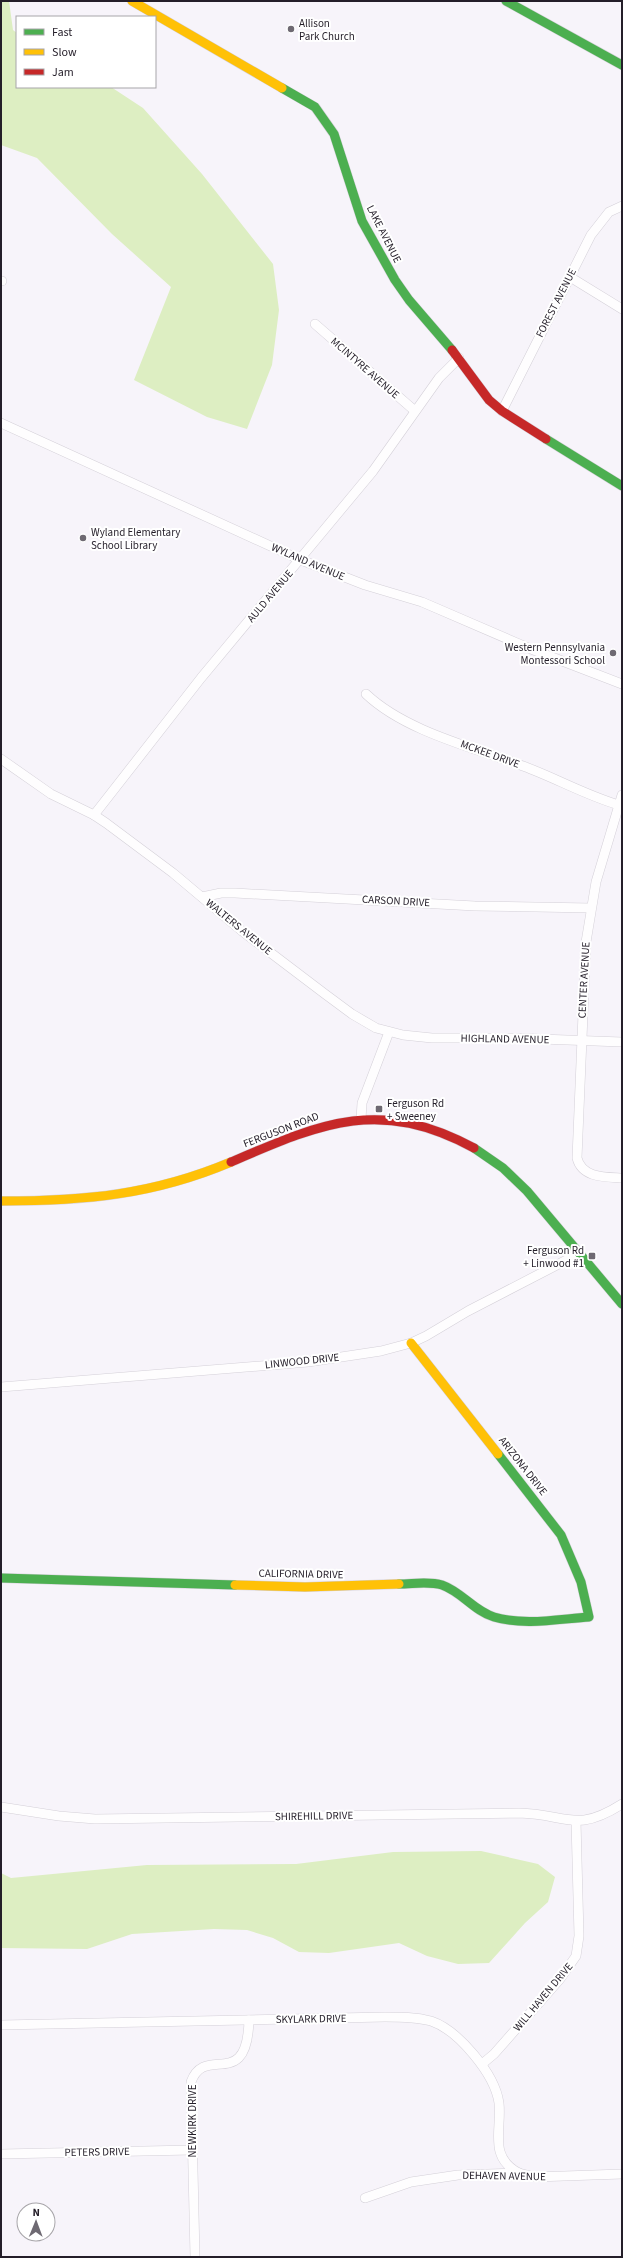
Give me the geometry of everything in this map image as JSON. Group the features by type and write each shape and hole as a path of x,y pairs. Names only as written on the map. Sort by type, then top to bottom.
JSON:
{"street":[{"name":"LAKE AVENUE","path":"132,1 310,103 320,112 334,134 356,207 380,255 409,300 459,358 489,400 502,411 622,486"},
{"path":"506,1 622,65"},
{"name":"FOREST AVENUE","path":"502,411 598,224 609,212 622,206"},
{"path":"570,277 622,309"},
{"name":"MCINTYRE AVENUE","path":"315,324 414,411"},
{"name":"AULD AVENUE","path":"94,814 201,678 301,560 373,471 414,411 445,370 459,358"},
{"name":"WYLAND AVENUE","path":"1,423 301,560 366,585 422,602 530,649 622,684"},
{"name":"MCKEE DRIVE","path":"366,694 391,714 464,745 545,774 584,794 619,805"},
{"name":"WALTERS AVENUE","path":"1,759 51,794 94,814 157,860 242,931 342,1007 364,1022 389,1032"},
{"name":"CENTER AVENUE","path":"622,795 603,854 591,908 584,962 577,1158 581,1168 593,1174 622,1178"},
{"name":"CARSON DRIVE","path":"202,897 221,893 235,893 475,906 591,908"},
{"path":"361,1119 362,1103 389,1032"},
{"name":"HIGHLAND AVENUE","path":"389,1032 432,1038 513,1038 622,1042"},
{"name":"FERGUSON ROAD","path":"1,1200 93,1198 154,1188 222,1166 294,1135 333,1123 361,1119 391,1121 423,1126 456,1138 477,1149 494,1161 525,1189 622,1304"},
{"name":"LINWOOD DRIVE","path":"1,1387 308,1362 380,1351 411,1344 507,1290 580,1253"},
{"name":"ARIZONA DRIVE","path":"411,1344 561,1535 581,1582 590,1617"},
{"name":"CALIFORNIA DRIVE","path":"1,1578 44,1578 312,1587 433,1583 450,1587 479,1611 502,1619 590,1617"},
{"name":"SHIREHILL DRIVE","path":"1,1807 59,1816 95,1819 519,1813 576,1821 590,1820 622,1804"},
{"name":"WILL HAVEN DRIVE","path":"482,2064 494,2054 560,1979 576,1956 580,1936 576,1821"},
{"name":"SKYLARK DRIVE","path":"1,2025 386,2017 422,2019 437,2024 448,2030 482,2064 494,2086 498,2098 498,2140 500,2153 511,2169 519,2174"},
{"name":"NEWKIRK DRIVE","path":"195,2257 191,2089 193,2076 203,2067 228,2063 242,2056 248,2043 249,2020"},
{"name":"PETERS DRIVE","path":"1,2154 192,2150"},
{"name":"DEHAVEN AVENUE","path":"365,2198 398,2185 443,2176 519,2174 535,2177 622,2174"}],"green space":[{"path":"1,1 9,1 13,30 16,32 16,88 113,88 143,108 202,174 273,264 279,310 272,365 247,429 207,417 134,380 171,287 112,234 37,158 1,145"},
{"path":"481,1851 538,1864 555,1877 548,1902 525,1923 489,1963 458,1964 427,1956 399,1943 329,1953 299,1952 273,1938 247,1930 214,1929 132,1934 87,1949 1,1948 1,1873 11,1878 147,1865 296,1864 393,1852"}],"traffic: fast":[{"path":"506,1 622,65"},
{"path":"282,88 315,107 334,134 362,221 395,280 409,300 452,350"},
{"path":"546,439 622,486"},
{"path":"474,1148 503,1168 527,1191 622,1304"},
{"path":"399,1584 426,1583 442,1585 456,1592 487,1614 505,1620 542,1621 589,1617 581,1582 561,1535 498,1454"},
{"path":"1,1578 235,1585"}],"traffic: slow":[{"path":"132,1 282,88"},
{"path":"1,1201 61,1200 118,1194 174,1182 231,1162"},
{"path":"411,1343 498,1454"},
{"path":"235,1585 305,1587 399,1584"}],"traffic: jam":[{"path":"452,350 489,400 502,411 546,439"},
{"path":"231,1162 294,1136 323,1127 351,1121 379,1120 409,1123 440,1132 474,1148"}],"place":[{"name":"Allison Park Church","path":"291,29"},
{"name":"Wyland Elementary School Library","path":"83,538"},
{"name":"Western Pennsylvania Montessori School","path":"613,653"},
{"name":"Ferguson Rd + Sweeney","path":"379,1109"},
{"name":"Ferguson Rd + Linwood #1","path":"592,1256"}]}
